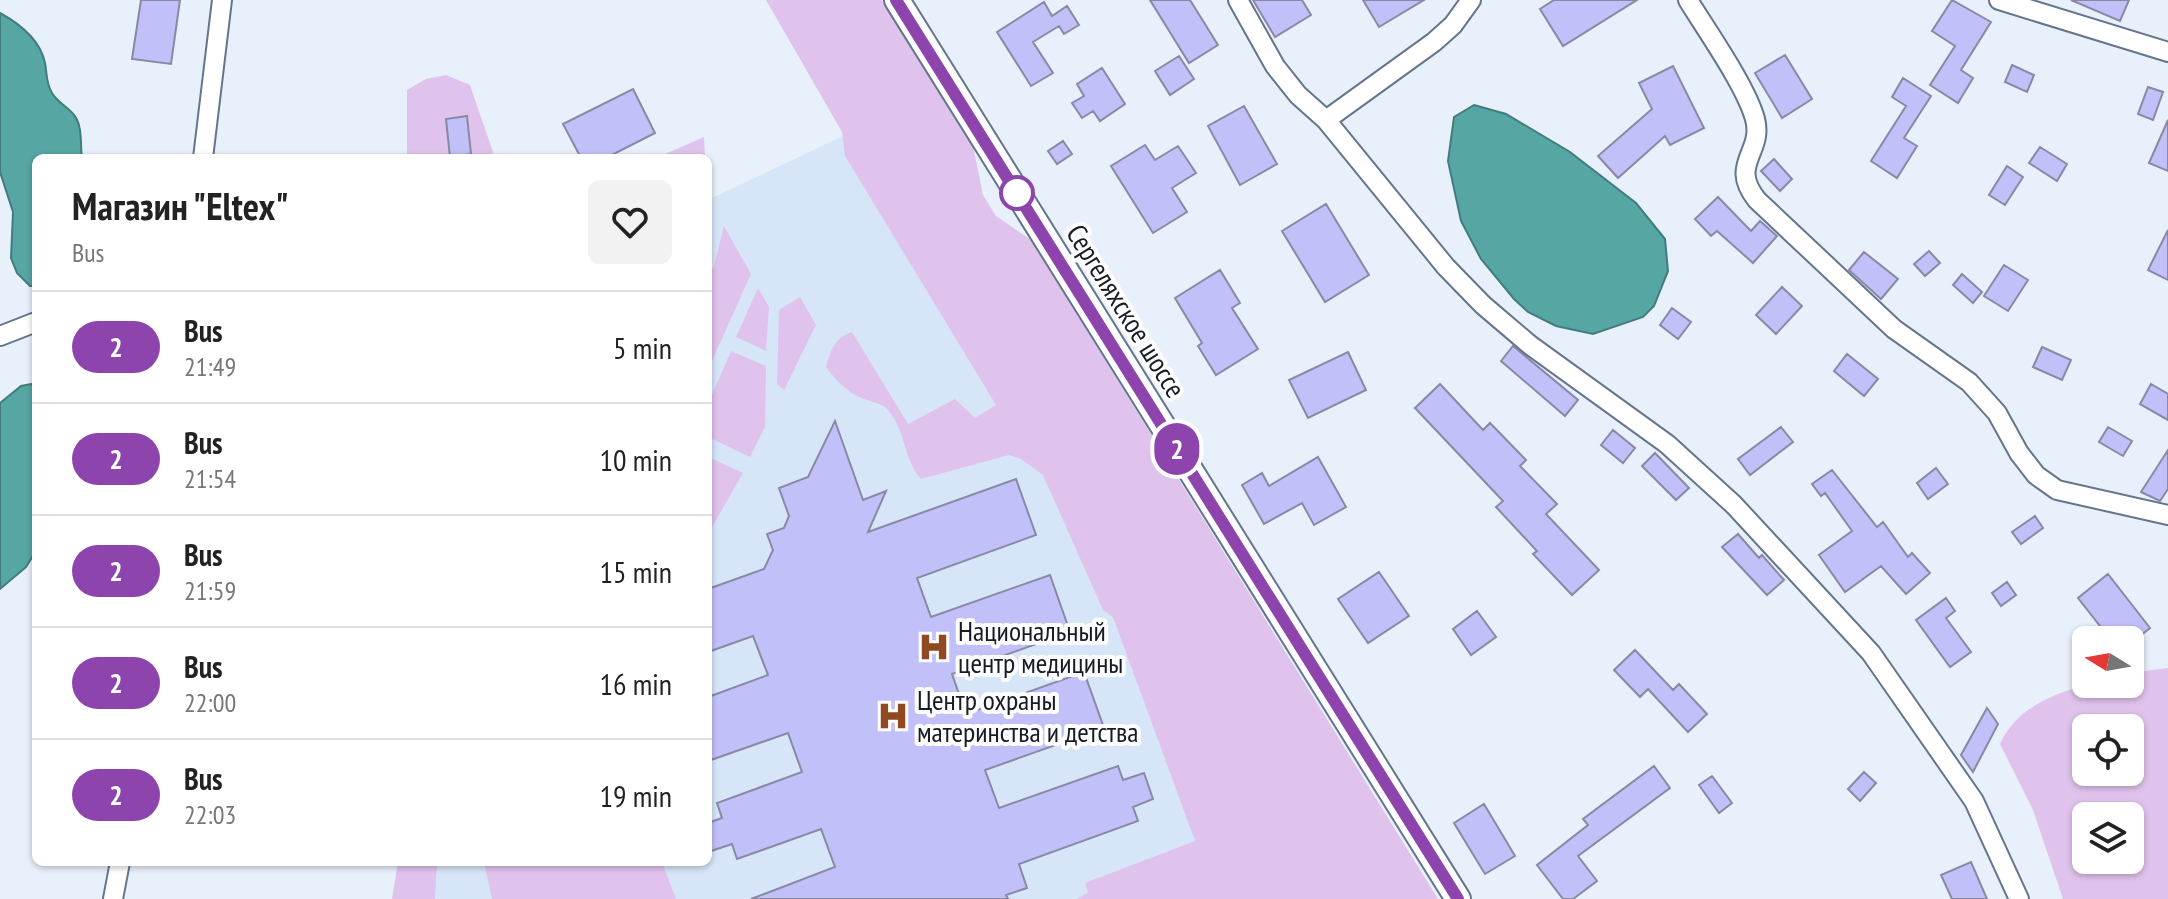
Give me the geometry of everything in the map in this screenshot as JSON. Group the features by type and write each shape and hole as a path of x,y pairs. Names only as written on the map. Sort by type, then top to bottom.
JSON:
{"main road":[{"name":"Сергеляхское шоссе","path":"897,0 1458,899"}],"street":[{"path":"203,154 222,0"},
{"path":"1238,0 1275,66 1298,95 1326,120 1446,267 1483,305 1530,345 1667,444 1734,505 1871,653 1974,801 2019,899"},
{"path":"1326,120 1434,42 1453,25 1471,0"},
{"path":"1688,0 1748,101 1756,122 1755,138 1744,174 1747,187 1757,200 1894,329 1969,382 1997,413 2019,453 2036,475 2057,490 2168,515"},
{"path":"1999,0 2168,52"},
{"path":"0,336 32,324"},
{"path":"113,899 119,866"}],"shaded area":[{"path":"766,0 882,0 973,146 983,195 996,216 1031,240 1438,899 1077,899 1088,893 1085,883 1195,841 1113,617 1103,610 1043,475 1021,459 1009,455 921,479 888,410 849,391 826,367 837,341 852,332 908,424 955,399 975,418 996,405 845,156 842,132"},
{"path":"0,13 22,27 39,47 50,90 77,119 80,130 82,154 32,154 32,286 17,273 11,258 13,212 0,172"},
{"path":"446,75 470,85 494,154 407,154 407,90 426,79"},
{"path":"1474,105 1506,114 1570,152 1636,203 1665,239 1668,271 1654,306 1643,317 1593,334 1556,326 1528,312 1481,259 1461,221 1448,161 1454,117"},
{"name":"Национальный центр медицины","path":"845,135 1310,899 400,899 405,866 712,866 712,198"},
{"path":"704,137 705,154 665,154"},
{"path":"724,226 751,274 712,361 712,269"},
{"path":"758,288 769,307 766,351 736,337"},
{"path":"800,297 816,325 784,390 777,384 779,310"},
{"path":"731,351 766,366 765,427 750,457 712,439 712,395"},
{"path":"32,384 32,557 26,567 0,589 0,403 21,386"},
{"path":"712,459 743,473 712,527"},
{"path":"2168,668 2168,899 2063,899 2033,810 2000,744 2025,713 2072,690 2072,698 2144,698 2144,671"},
{"path":"397,866 437,866 435,899 392,899"},
{"path":"485,866 664,866 676,899 492,899"}],"building":[{"path":"141,0 180,0 171,64 132,59"},
{"path":"1150,0 1190,0 1218,45 1189,63"},
{"path":"1253,0 1302,0 1311,15 1275,37"},
{"path":"1363,0 1424,0 1379,27"},
{"path":"1554,0 1637,0 1563,46 1540,9"},
{"path":"1952,0 1991,22 1961,70 1973,78 1958,103 1930,85 1955,46 1932,31"},
{"path":"2071,0 2129,0 2120,21"},
{"path":"1044,2 1052,16 1067,6 1079,25 1064,34 1059,26 1033,42 1053,73 1031,86 997,32"},
{"path":"1785,55 1812,99 1782,118 1755,73"},
{"path":"1179,56 1194,79 1170,95 1155,71"},
{"path":"2012,65 2034,75 2027,92 2005,82"},
{"path":"1673,66 1704,128 1670,145 1665,136 1618,178 1598,156 1652,109 1639,83"},
{"path":"1102,68 1125,104 1100,121 1093,111 1082,118 1072,103 1084,96 1077,84"},
{"path":"1903,78 1931,96 1904,138 1917,146 1897,178 1871,161 1906,106 1892,97"},
{"path":"2148,87 2163,92 2153,120 2138,114"},
{"path":"633,89 655,133 614,154 579,154 563,124"},
{"path":"1244,106 1277,164 1240,185 1208,126"},
{"path":"467,116 471,154 450,154 446,119"},
{"path":"2168,120 2168,171 2149,163"},
{"path":"1063,141 1072,154 1057,164 1048,151"},
{"path":"1145,145 1155,160 1178,146 1196,173 1172,188 1187,212 1153,233 1111,166"},
{"path":"2040,147 2067,164 2057,181 2029,163"},
{"path":"1774,159 1792,179 1780,191 1761,171"},
{"path":"2007,166 2023,177 2005,205 1989,195"},
{"path":"1718,197 1751,231 1760,221 1777,236 1753,263 1717,231 1711,236 1695,219"},
{"path":"1326,204 1369,275 1325,302 1282,231"},
{"path":"2168,230 2168,280 2148,270"},
{"path":"1929,251 1940,263 1925,276 1914,264"},
{"path":"1864,252 1898,279 1881,299 1849,270"},
{"path":"2004,265 2028,280 2008,311 1984,296"},
{"path":"1220,270 1240,303 1232,308 1258,349 1216,375 1198,346 1202,343 1175,298"},
{"path":"1962,274 1982,292 1973,303 1953,285"},
{"path":"1782,287 1802,306 1776,334 1756,315"},
{"path":"1672,308 1691,322 1678,339 1660,325"},
{"path":"1513,346 1578,400 1565,416 1501,361"},
{"path":"2042,347 2071,360 2062,380 2033,367"},
{"path":"1348,352 1366,390 1308,418 1289,380"},
{"path":"1847,354 1878,379 1864,396 1834,371"},
{"path":"1440,384 1483,430 1490,423 1526,460 1520,466 1557,504 1546,514 1599,570 1572,595 1533,554 1537,551 1496,507 1503,501 1415,408"},
{"path":"2151,384 2168,394 2168,420 2140,404"},
{"path":"835,421 863,500 886,491 868,532 1016,479 1036,535 917,578 931,617 1050,575 1070,632 952,674 966,714 1084,672 1104,728 985,770 999,808 1118,766 1123,780 1144,773 1153,799 1133,807 1138,821 1019,864 1027,888 1006,895 1008,899 751,899 835,867 821,829 737,859 732,844 712,851 712,822 722,818 717,803 802,772 788,733 712,760 712,696 768,675 753,636 712,651 712,588 764,569 773,550 767,534 784,528 789,516 779,488 808,477"},
{"path":"1781,427 1793,442 1750,475 1738,459"},
{"path":"2108,427 2132,441 2123,456 2099,442"},
{"path":"1613,430 1635,448 1623,463 1601,445"},
{"path":"2168,450 2168,489 2160,501 2141,492"},
{"path":"1655,453 1689,488 1676,500 1642,466"},
{"path":"1318,457 1346,507 1314,525 1302,503 1264,524 1242,485 1262,473 1269,486"},
{"path":"1936,468 1948,484 1928,499 1917,483"},
{"path":"1832,470 1877,527 1883,522 1908,557 1912,553 1930,573 1906,594 1881,566 1845,592 1819,555 1852,531 1825,493 1821,496 1812,484"},
{"path":"2035,516 2043,528 2021,544 2012,532"},
{"path":"1738,534 1784,580 1767,595 1722,547"},
{"path":"1379,572 1409,616 1368,643 1338,599"},
{"path":"2108,574 2150,628 2144,633 2144,626 2100,626 2078,598"},
{"path":"2007,582 2016,595 2001,606 1992,593"},
{"path":"1946,598 1955,611 1946,618 1971,652 1950,667 1916,620"},
{"path":"1477,611 1496,637 1471,655 1453,629"},
{"path":"1635,650 1673,690 1679,684 1707,714 1688,732 1648,689 1640,697 1614,670"},
{"path":"1987,708 1998,724 1973,772 1961,755"},
{"path":"1654,766 1670,788 1578,856 1597,881 1573,899 1563,899 1537,865 1588,825 1583,819"},
{"path":"1864,772 1876,783 1860,801 1848,789"},
{"path":"1712,776 1732,803 1719,813 1699,785"},
{"path":"1484,804 1515,856 1485,874 1454,823"},
{"path":"1971,862 1987,899 1952,899 1941,875"}],"bus line":[{"name":"2","path":"896,0 1458,899"}],"place":[{"name":"Национальный центр медицины","path":"934,647"},
{"name":"Центр охраны материнства и детства","path":"893,716"}]}
